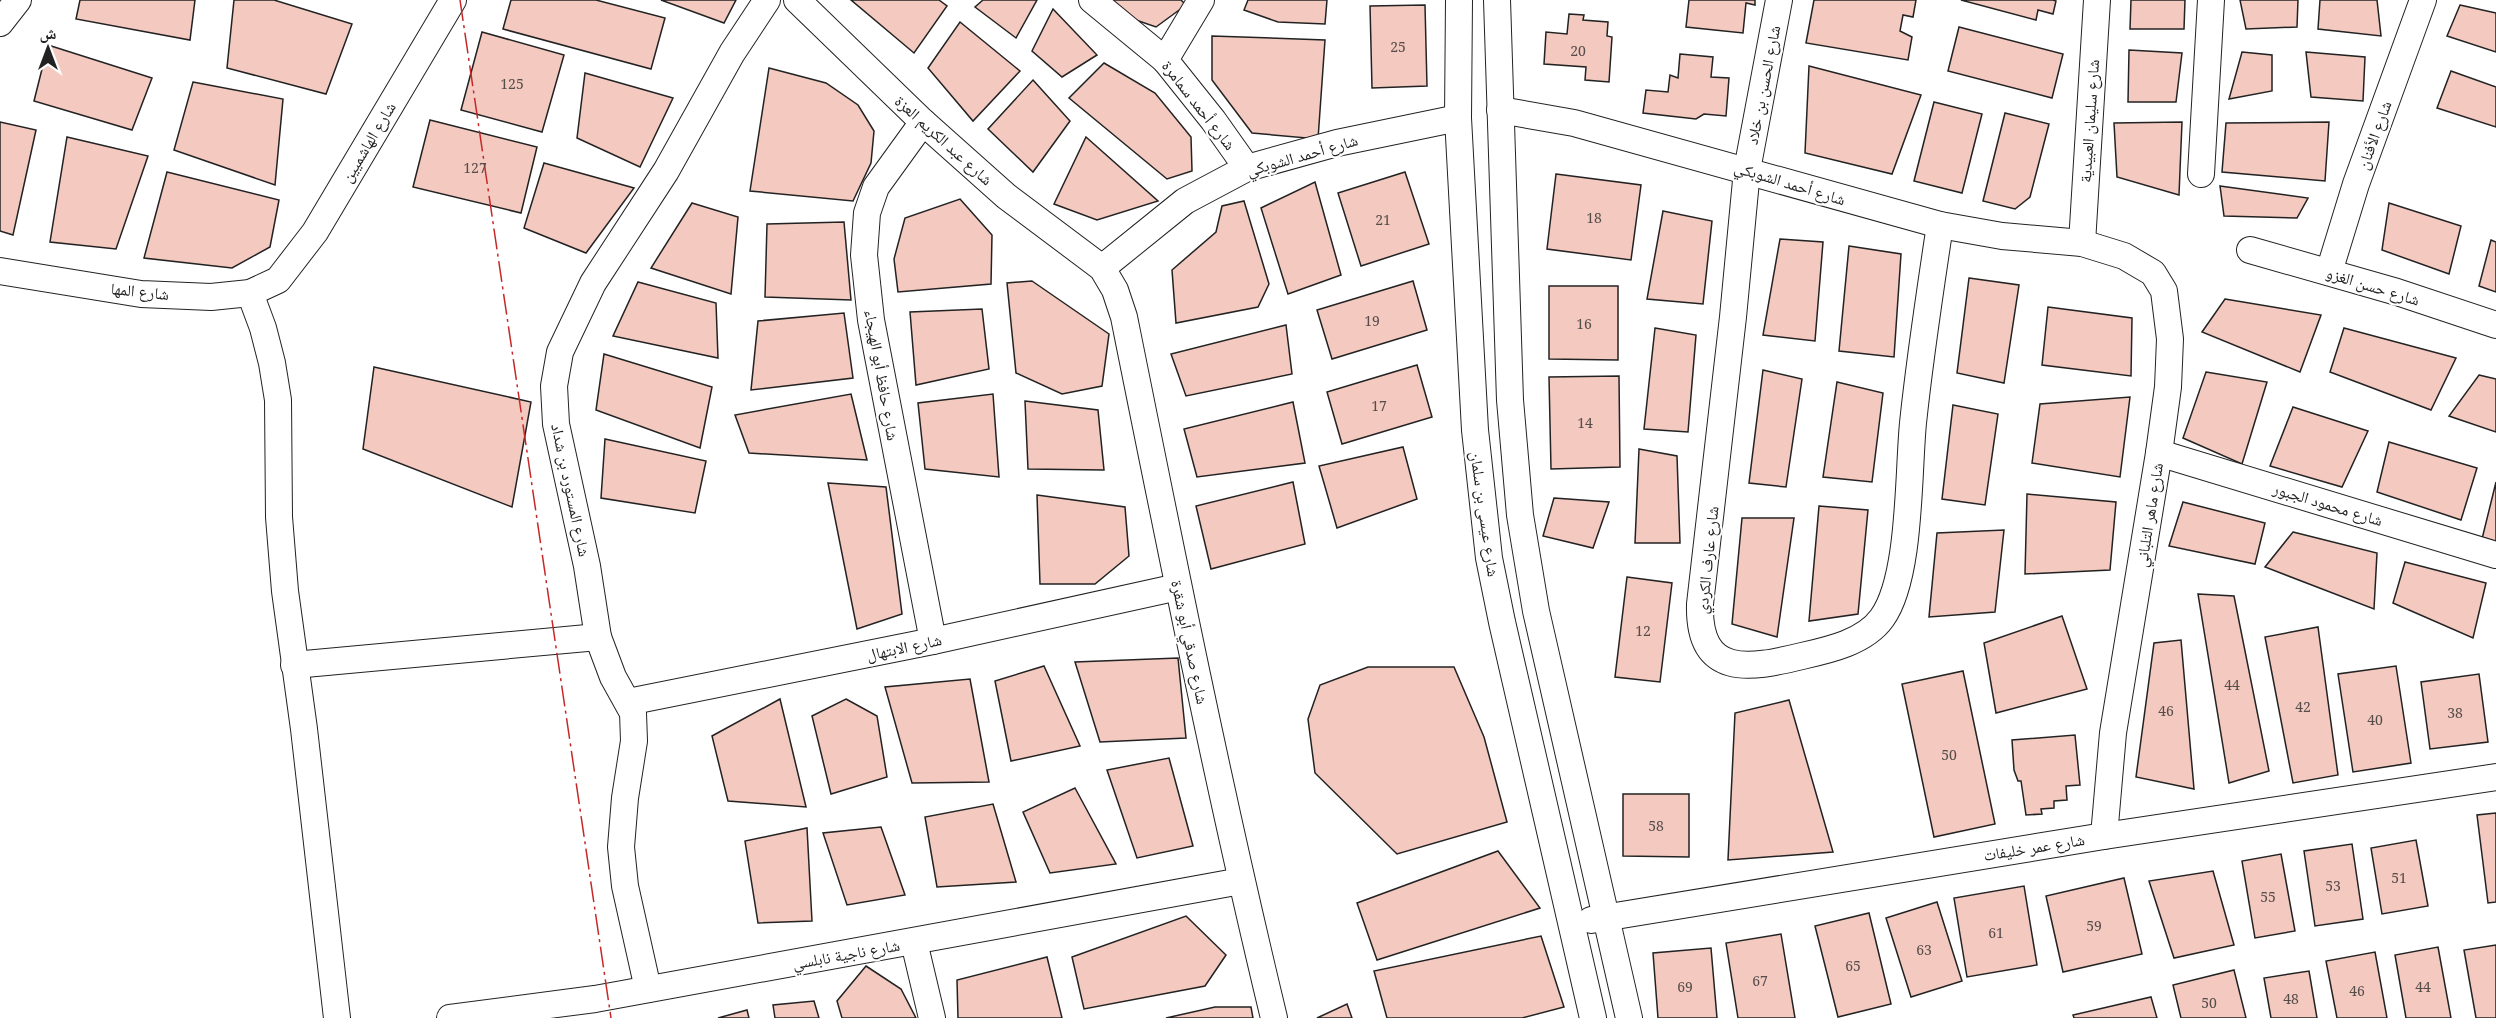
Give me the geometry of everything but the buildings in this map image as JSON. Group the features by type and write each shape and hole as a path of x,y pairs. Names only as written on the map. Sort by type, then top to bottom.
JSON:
{"street":[{"path":"0,23 18,0"},
{"name":"شارع الهاشميين","path":"278,280 315,232 453,0"},
{"name":"شارع المستورد بن شداد","path":"648,989 625,886 622,856 624,807 634,741 633,713 614,677 598,637 587,566 556,424 555,387 560,352 593,283 666,171 732,54 767,0"},
{"name":"شارع عبد الكريم العزة","path":"797,0 922,122 1006,196 1102,268"},
{"name":"شارع أحمد سمامرة","path":"1092,0 1165,60 1213,120 1247,168"},
{"path":"1165,60 1201,0"},
{"name":"شارع عيسى بن سلمان","path":"1459,0 1458,118 1473,398 1480,489 1489,558 1593,1018"},
{"name":"شارع عيسى بن سلمان","path":"1497,0 1510,400 1520,515 1536,611 1629,1018"},
{"name":"شارع الحسن بن خلاد","path":"1747,170 1779,0"},
{"name":"شارع سليمان العبيدية","path":"2082,243 2097,0"},
{"path":"2200,174 2211,0"},
{"name":"شارع الأفنان","path":"2329,272 2356,184 2423,0"},
{"name":"شارع أحمد الشوبكي","path":"1500,110 1574,123 1940,225 2020,238 2082,243"},
{"name":"شارع أحمد الشوبكي","path":"1102,268 1185,201 1247,168 1337,143 1458,118"},
{"name":"شارع حافظ أبو الهيجاء","path":"922,122 876,187 867,213 864,255 871,320 933,641"},
{"name":"شارع عارف الكردي","path":"1747,170 1700,621 1702,635 1708,648 1730,663 1758,666 1836,647 1852,641 1876,625 1889,607 1896,591 1902,555 1913,422 1940,225"},
{"name":"شارع ماهر التلباني","path":"2082,243 2124,256 2153,273 2164,291 2170,339 2168,387 2160,453 2113,732 2104,836"},
{"name":"شارع حسن الغزو","path":"2250,250 2329,272 2496,325"},
{"name":"شارع صدقي أبو شقرة","path":"1102,268 1115,290 1124,316 1178,587 1241,881 1274,1018"},
{"name":"شارع المها","path":"0,271 141,294 211,297 250,293 278,280"},
{"path":"250,293 265,336 278,400 279,517 294,665 306,741 337,1018"},
{"path":"1473,398 1510,400"},
{"name":"شارع محمود الجبور","path":"2160,453 2496,555"},
{"name":"شارع الابتهال","path":"628,702 933,641 1178,587"},
{"path":"294,665 598,637"},
{"name":"شارع عمر خليفات","path":"1573,924 2104,836 2496,777"},
{"name":"شارع ناجية نابلسي","path":"450,1018 596,1009 648,989 1241,881"},
{"path":"914,942 932,1018"}],"power":[{"path":"460,0 611,1018"}]}
